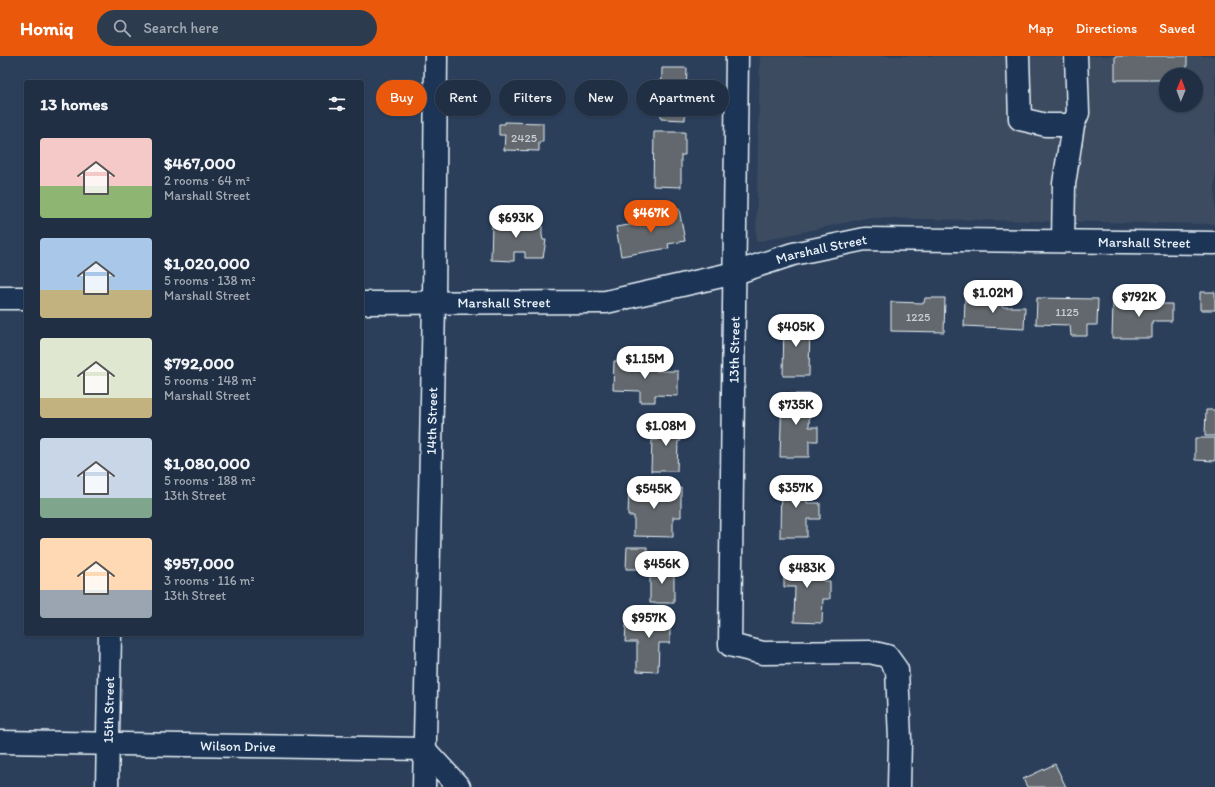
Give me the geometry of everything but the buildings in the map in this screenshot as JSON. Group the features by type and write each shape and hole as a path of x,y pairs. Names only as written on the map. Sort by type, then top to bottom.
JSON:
{"street":[{"name":"14th Street","path":"424,787 434,304 436,56"},
{"name":"13th Street","path":"737,56 730,645 763,653 870,652 887,656 897,670 900,739 899,787"},
{"path":"1018,56 1020,119 1046,126 1073,125"},
{"path":"1063,241 1064,184 1073,125 1078,112 1076,56"},
{"name":"Marshall Street","path":"364,303 434,304 606,302 735,272 793,254 865,239 1215,243"},
{"path":"0,298 24,298"},
{"name":"15th Street","path":"107,787 110,636"},
{"name":"Wilson Drive","path":"0,742 424,749"},
{"path":"424,749 459,787"}],"shaded area":[{"path":"760,56 1215,56 1215,224 866,218 756,242"}]}
